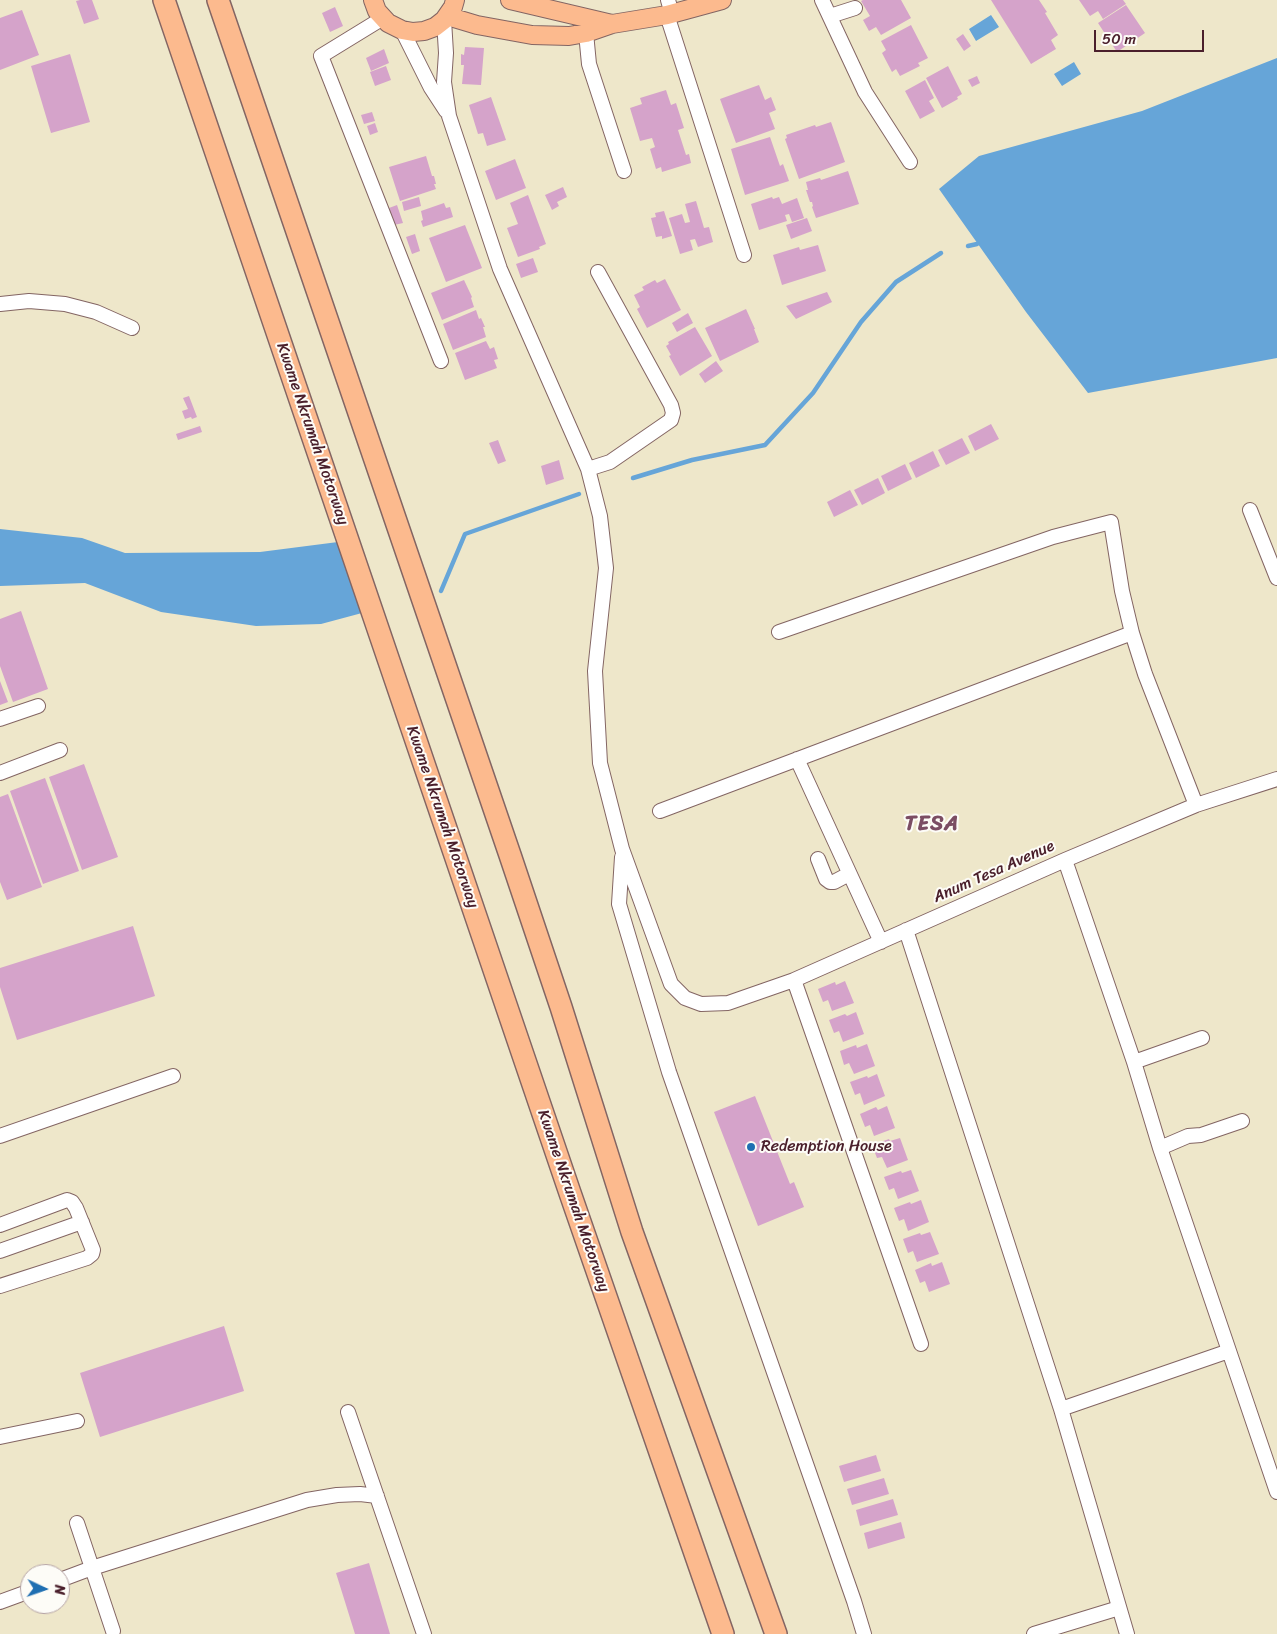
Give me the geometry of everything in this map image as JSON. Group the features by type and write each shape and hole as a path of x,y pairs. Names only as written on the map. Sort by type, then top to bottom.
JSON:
{"highway":[{"name":"Kwame Nkrumah Motorway","path":"164,0 557,1156 723,1634"},
{"path":"218,0 513,864 561,1007 632,1232 776,1634"}],"main road":[{"path":"373,0 377,11 388,23 402,30 413,32 424,31 446,18 455,0"},
{"path":"510,0 612,24"},
{"path":"446,18 532,34 569,36 586,34 612,24 669,10 722,0"}],"street":[{"path":"822,0 865,92 910,162"},
{"path":"669,10 744,256"},
{"path":"830,16 855,10"},
{"path":"383,18 322,56 441,361"},
{"path":"446,18 444,82 449,116 500,269 588,470 600,516 606,568 595,670 600,763 622,849 619,904 669,1072 864,1634"},
{"path":"402,30 431,88 449,116"},
{"path":"586,34 589,64 624,171"},
{"path":"588,470 610,462 671,420 673,413 671,405 598,272"},
{"path":"0,304 29,301 65,304 96,312 132,328"},
{"path":"1250,510 1277,578"},
{"path":"779,632 1053,537 1111,522 1122,591 1132,633 1145,674 1196,805"},
{"path":"660,811 1132,633"},
{"path":"0,719 38,706"},
{"path":"0,773 60,750"},
{"path":"797,760 881,942"},
{"name":"Anum Tesa Avenue","path":"622,849 671,984 685,998 701,1004 728,1003 794,980 1065,860 1196,805 1277,779"},
{"path":"818,859 826,879 830,882 834,882 849,874"},
{"path":"1065,860 1134,1062 1160,1148 1277,1492"},
{"path":"906,930 1061,1409 1127,1634"},
{"path":"794,980 921,1344"},
{"path":"1134,1062 1202,1038"},
{"path":"0,1136 173,1076"},
{"path":"1160,1148 1188,1136 1201,1135 1242,1121"},
{"path":"0,1225 67,1200 72,1202 76,1208 93,1250 88,1258 0,1286"},
{"path":"0,1251 82,1222"},
{"path":"1061,1409 1229,1351"},
{"path":"348,1412 424,1634"},
{"path":"0,1437 78,1420"},
{"path":"70,1576 307,1500 337,1495 360,1494 377,1496"},
{"path":"77,1523 113,1631"},
{"path":"0,1602 20,1595"},
{"path":"1034,1634 1119,1608"}],"water":[{"path":"991,15 999,27 976,41 969,29"},
{"path":"1277,58 1277,358 1088,393 1026,312 939,189 979,156 1142,111"},
{"path":"1074,62 1081,74 1062,86 1054,74"},
{"path":"0,529 82,538 125,553 260,552 338,542 362,613 321,624 256,626 161,612 85,583 0,586"}],"building":[{"path":"92,0 99,19 84,24 76,1"},
{"path":"901,0 911,18 881,35 876,27 869,31 863,20 870,16 861,1"},
{"path":"991,0 1039,0 1058,35 1051,40 1056,49 1031,64"},
{"path":"1079,0 1123,0 1126,4 1103,19 1098,11 1090,16"},
{"path":"1126,5 1145,33 1117,52 1098,23"},
{"path":"335,7 343,26 330,32 322,13"},
{"path":"22,10 39,55 0,70 0,18"},
{"path":"911,25 928,58 918,63 920,66 900,76 896,69 892,72 882,53 886,50 881,41"},
{"path":"963,34 971,46 964,51 956,39"},
{"path":"465,47 484,48 481,85 462,84 464,65 461,65 461,54 464,55"},
{"path":"384,49 389,63 371,71 366,58"},
{"path":"70,54 90,122 51,133 31,66"},
{"path":"386,66 391,80 375,86 370,72"},
{"path":"948,66 962,94 957,97 958,99 942,108 926,78"},
{"path":"977,76 980,83 972,87 968,80"},
{"path":"925,80 934,98 929,101 935,111 920,119 905,91"},
{"path":"759,85 765,100 771,97 776,110 769,113 775,129 736,143 720,99"},
{"path":"666,90 671,105 676,103 684,128 678,130 686,155 689,154 691,163 662,172 661,167 656,169 650,149 655,147 652,138 640,141 630,108 642,104 640,98"},
{"path":"491,97 506,140 487,146 483,133 478,134 469,105"},
{"path":"372,112 375,121 364,124 361,115"},
{"path":"831,122 845,162 799,179 785,139 787,138 786,135 815,125 816,127"},
{"path":"375,123 378,132 370,135 367,126"},
{"path":"770,137 780,166 783,164 789,181 745,195 731,149"},
{"path":"426,156 432,176 434,176 436,189 400,201 389,167"},
{"path":"515,159 526,188 496,200 485,171"},
{"path":"848,171 859,204 816,218 812,202 810,202 806,190 808,190 806,182 820,178 821,180"},
{"path":"563,187 567,197 557,202 559,206 552,210 545,195"},
{"path":"528,195 546,244 539,247 540,249 518,257 507,228 518,224 510,203"},
{"path":"419,197 421,206 404,211 402,202"},
{"path":"772,197 773,199 779,197 782,204 797,198 804,218 792,222 789,214 785,215 787,221 759,230 751,204"},
{"path":"696,201 704,228 709,227 713,242 698,247 695,239 690,240 693,250 680,254 669,218 682,214 685,223 690,222 685,204"},
{"path":"444,203 446,208 450,207 453,217 423,227 421,211"},
{"path":"397,205 403,223 394,225 389,208"},
{"path":"664,211 672,236 662,239 662,236 656,237 651,218 656,217 655,213"},
{"path":"807,218 812,231 791,239 786,225"},
{"path":"465,225 482,268 446,282 429,238"},
{"path":"415,234 420,251 412,254 406,237"},
{"path":"818,245 826,271 782,285 773,255 799,247 800,250"},
{"path":"533,258 538,272 521,278 516,264"},
{"path":"665,279 681,310 647,328 637,309 640,307 634,295 644,290 642,287 655,280 657,283"},
{"path":"464,280 472,297 474,307 442,320 431,293"},
{"path":"827,292 832,302 796,319 786,306"},
{"path":"746,309 759,342 720,361 705,328"},
{"path":"476,310 479,319 481,318 485,327 483,327 486,337 453,350 443,324"},
{"path":"688,313 693,323 677,332 672,323"},
{"path":"695,327 712,356 680,376 669,356 671,355 666,346 669,344 668,342"},
{"path":"486,341 490,349 494,347 498,359 494,360 497,368 465,380 455,353"},
{"path":"716,361 723,371 705,383 699,374"},
{"path":"189,396 197,417 185,419 182,411 188,409 183,398"},
{"path":"991,424 999,439 975,451 968,436"},
{"path":"200,426 202,432 178,440 176,434"},
{"path":"962,438 970,453 946,465 938,450"},
{"path":"498,440 506,461 498,464 489,443"},
{"path":"933,451 940,466 916,478 909,463"},
{"path":"559,460 564,479 546,485 541,466"},
{"path":"905,464 912,479 888,491 881,476"},
{"path":"878,478 885,493 862,505 854,490"},
{"path":"850,490 858,505 834,517 827,502"},
{"path":"21,611 48,689 13,702 0,666 0,619"},
{"path":"0,681 8,702 0,705"},
{"path":"84,764 118,857 82,870 49,777"},
{"path":"45,778 79,871 43,884 10,791"},
{"path":"8,794 42,887 7,900 0,882 0,797"},
{"path":"133,926 155,996 17,1040 0,987 0,968"},
{"path":"845,981 854,1003 832,1011 828,1000 823,1002 818,989 835,982 836,985"},
{"path":"856,1012 864,1034 843,1042 839,1031 834,1033 829,1020"},
{"path":"867,1044 875,1066 854,1074 849,1063 844,1065 840,1051 856,1045 857,1048"},
{"path":"877,1074 885,1096 864,1105 860,1093 855,1095 850,1082"},
{"name":"Redemption House","path":"755,1096 790,1184 794,1182 804,1207 758,1226 714,1112"},
{"path":"887,1106 895,1128 874,1136 870,1125 865,1127 860,1114 876,1107 878,1110"},
{"path":"900,1138 908,1160 887,1168 882,1157 877,1158 872,1145 889,1139 890,1141"},
{"path":"911,1170 919,1191 898,1199 894,1188 889,1190 884,1177 901,1171 902,1173"},
{"path":"921,1200 929,1222 908,1231 904,1219 899,1221 894,1208"},
{"path":"930,1232 939,1254 917,1262 913,1251 908,1253 903,1239 920,1233 921,1235"},
{"path":"942,1262 950,1284 929,1292 925,1281 920,1283 915,1270 931,1263 932,1266"},
{"path":"224,1326 244,1391 100,1437 80,1373"},
{"path":"876,1455 881,1471 844,1482 839,1466"},
{"path":"884,1478 889,1494 852,1505 847,1489"},
{"path":"893,1499 898,1515 860,1526 856,1510"},
{"path":"901,1522 905,1538 868,1549 864,1533"},
{"path":"369,1563 390,1634 355,1634 336,1573"}],"waterway":[{"path":"968,246 977,244"},
{"path":"633,478 692,460 765,445 813,393 861,322 896,282 941,253"},
{"path":"441,591 465,534 579,494"}],"place":[{"name":"Redemption House","path":"751,1147"}],"district":[{"name":"TESA","path":"932,825"}]}
